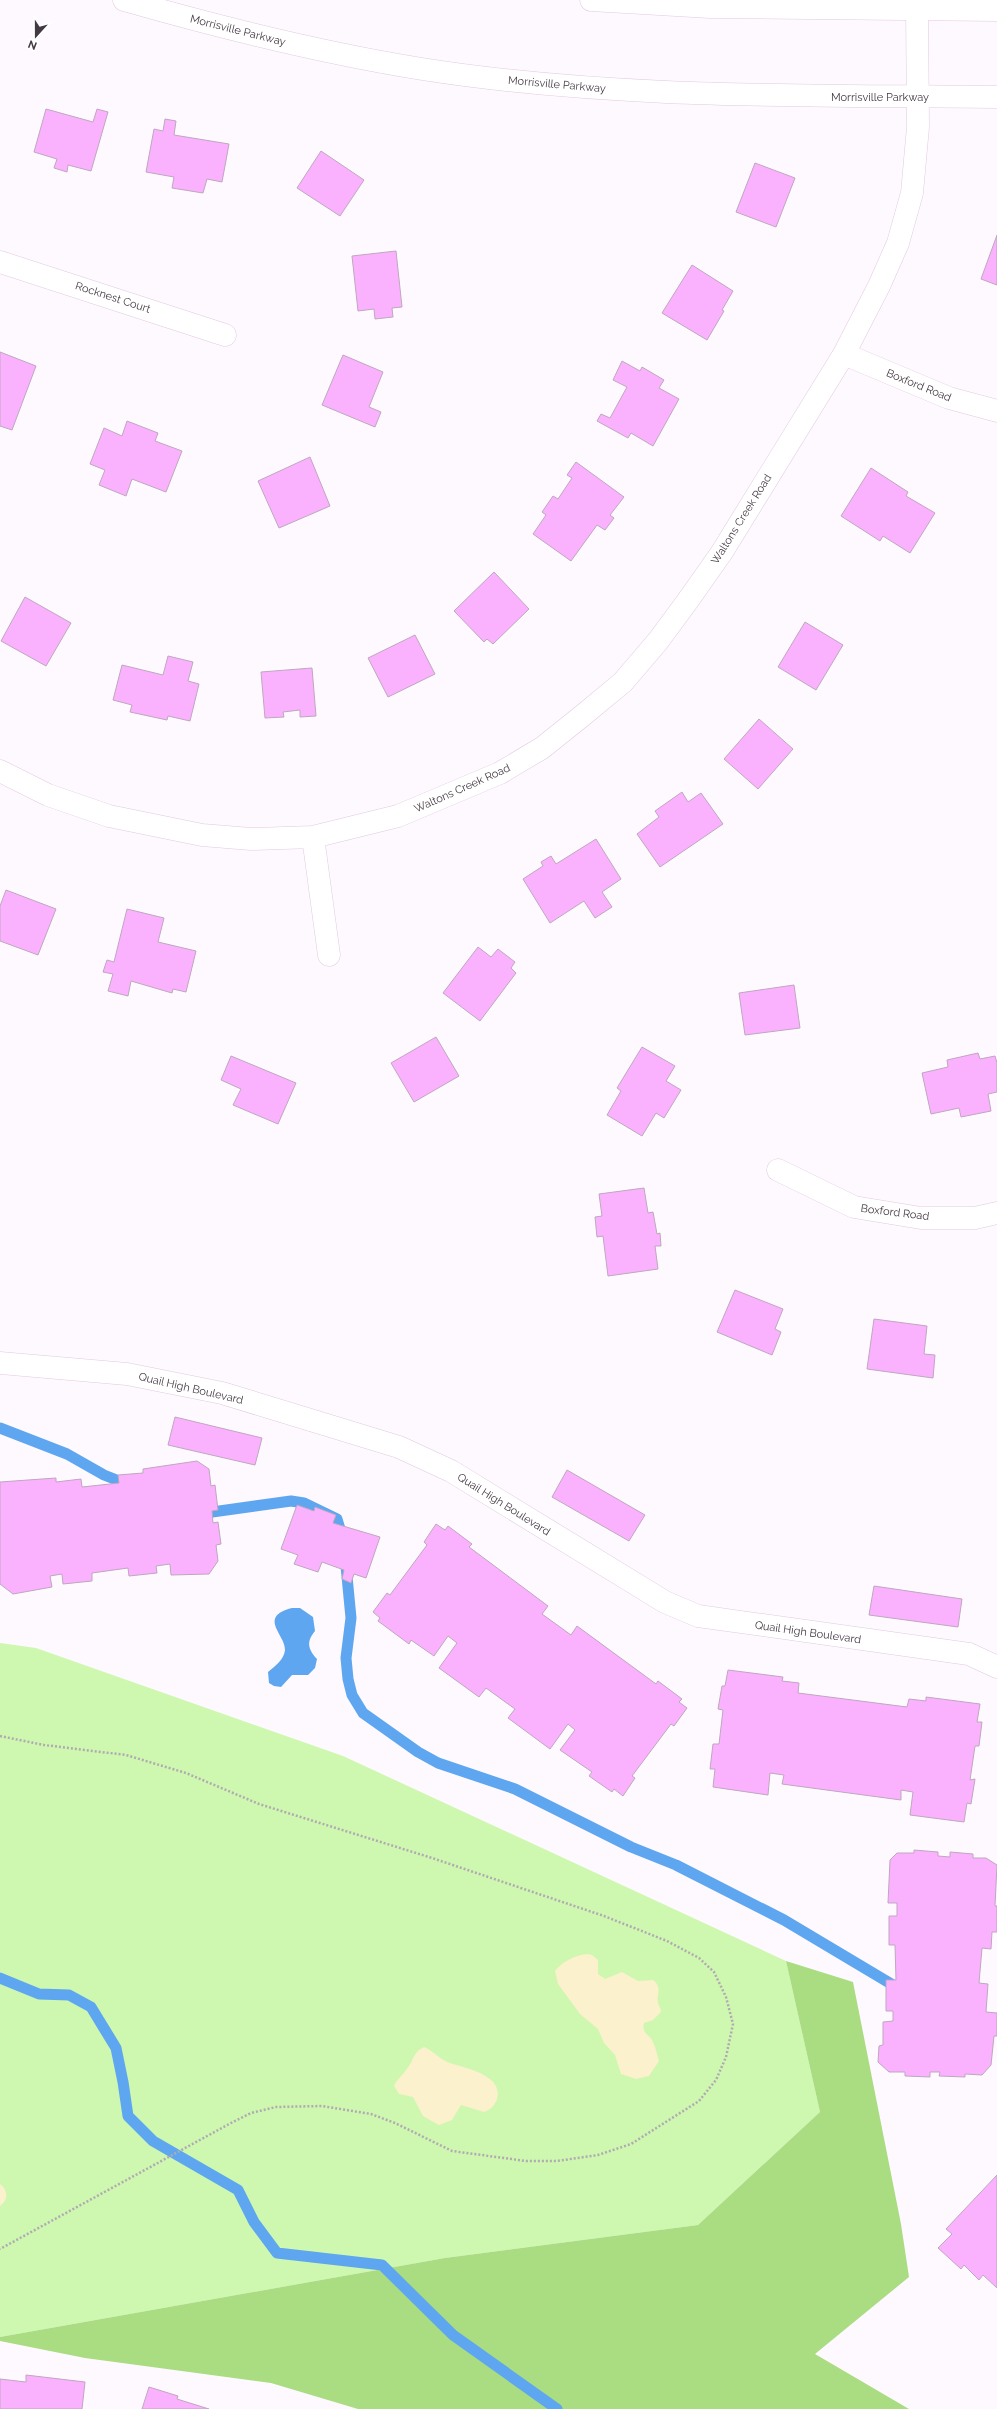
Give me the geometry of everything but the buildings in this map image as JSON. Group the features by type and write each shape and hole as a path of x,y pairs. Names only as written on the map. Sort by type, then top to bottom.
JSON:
{"street":[{"name":"Morrisville Parkway","path":"124,0 258,36 329,51 422,69 530,83 660,93 788,97 997,97"},
{"path":"591,0 710,7 997,10"},
{"name":"Waltons Creek Road","path":"0,771 48,795 109,816 202,834 251,839 313,837 398,816 500,773 542,748 623,682 658,641 710,570 844,354 879,286 898,243 912,193 917,145 917,10"},
{"name":"Rocknest Court","path":"0,262 225,334"},
{"name":"Boxford Road","path":"844,354 949,398 997,411"},
{"path":"313,837 329,955"},
{"name":"Boxford Road","path":"778,1170 854,1207 921,1218 975,1218 997,1213"},
{"name":"Quail High Boulevard","path":"0,1363 127,1374 222,1393 399,1447 451,1471 665,1602 698,1616 969,1654 997,1667"}],"path":[{"path":"0,1736 44,1745 126,1755 186,1773 259,1804 432,1858 604,1916 667,1941 699,1958 714,1972 726,1997 733,2024 726,2057 716,2080 699,2101 631,2144 598,2155 557,2161 526,2161 452,2151 395,2123 371,2114 322,2106 276,2107 251,2113 231,2123 0,2249"}],"green space":[{"path":"0,1643 36,1648 343,1756 786,1961 820,2112 698,2225 445,2258 0,2337"},
{"path":"786,1961 853,1982 901,2224 909,2277 815,2354 909,2409 358,2409 271,2383 85,2358 0,2341 0,2337 445,2258 698,2225 820,2112"}],"sand":[{"path":"588,1954 592,1955 598,1960 598,1974 605,1979 622,1972 638,1981 653,1980 658,1986 658,2003 661,2012 653,2020 644,2023 643,2027 645,2032 652,2039 659,2061 649,2076 636,2079 621,2074 615,2055 604,2043 598,2029 580,2014 558,1984 555,1971 558,1967 570,1959"},
{"path":"424,2047 446,2062 473,2070 489,2078 495,2084 498,2091 497,2099 492,2107 484,2112 461,2105 452,2120 439,2125 423,2116 413,2097 399,2094 394,2086 409,2067 417,2052"},
{"path":"0,2184 5,2189 6,2198 0,2206"}],"water":[{"path":"292,1608 300,1608 313,1617 315,1631 310,1639 309,1645 317,1659 315,1668 308,1675 292,1675 281,1687 274,1686 269,1683 268,1672 281,1660 285,1650 284,1644 276,1627 276,1616"}],"waterway":[{"path":"0,1428 67,1454 104,1475 132,1486"},
{"path":"198,1514 291,1501 304,1503 337,1519 343,1539"},
{"path":"346,1566 351,1618 346,1658 348,1679 352,1695 363,1713 418,1752 438,1763 515,1789 631,1847 676,1865 784,1920 898,1988"},
{"path":"0,1978 39,1994 69,1995 91,2007 116,2048 128,2116 153,2141 238,2190 254,2222 277,2253 382,2265 453,2335 557,2409"}]}
